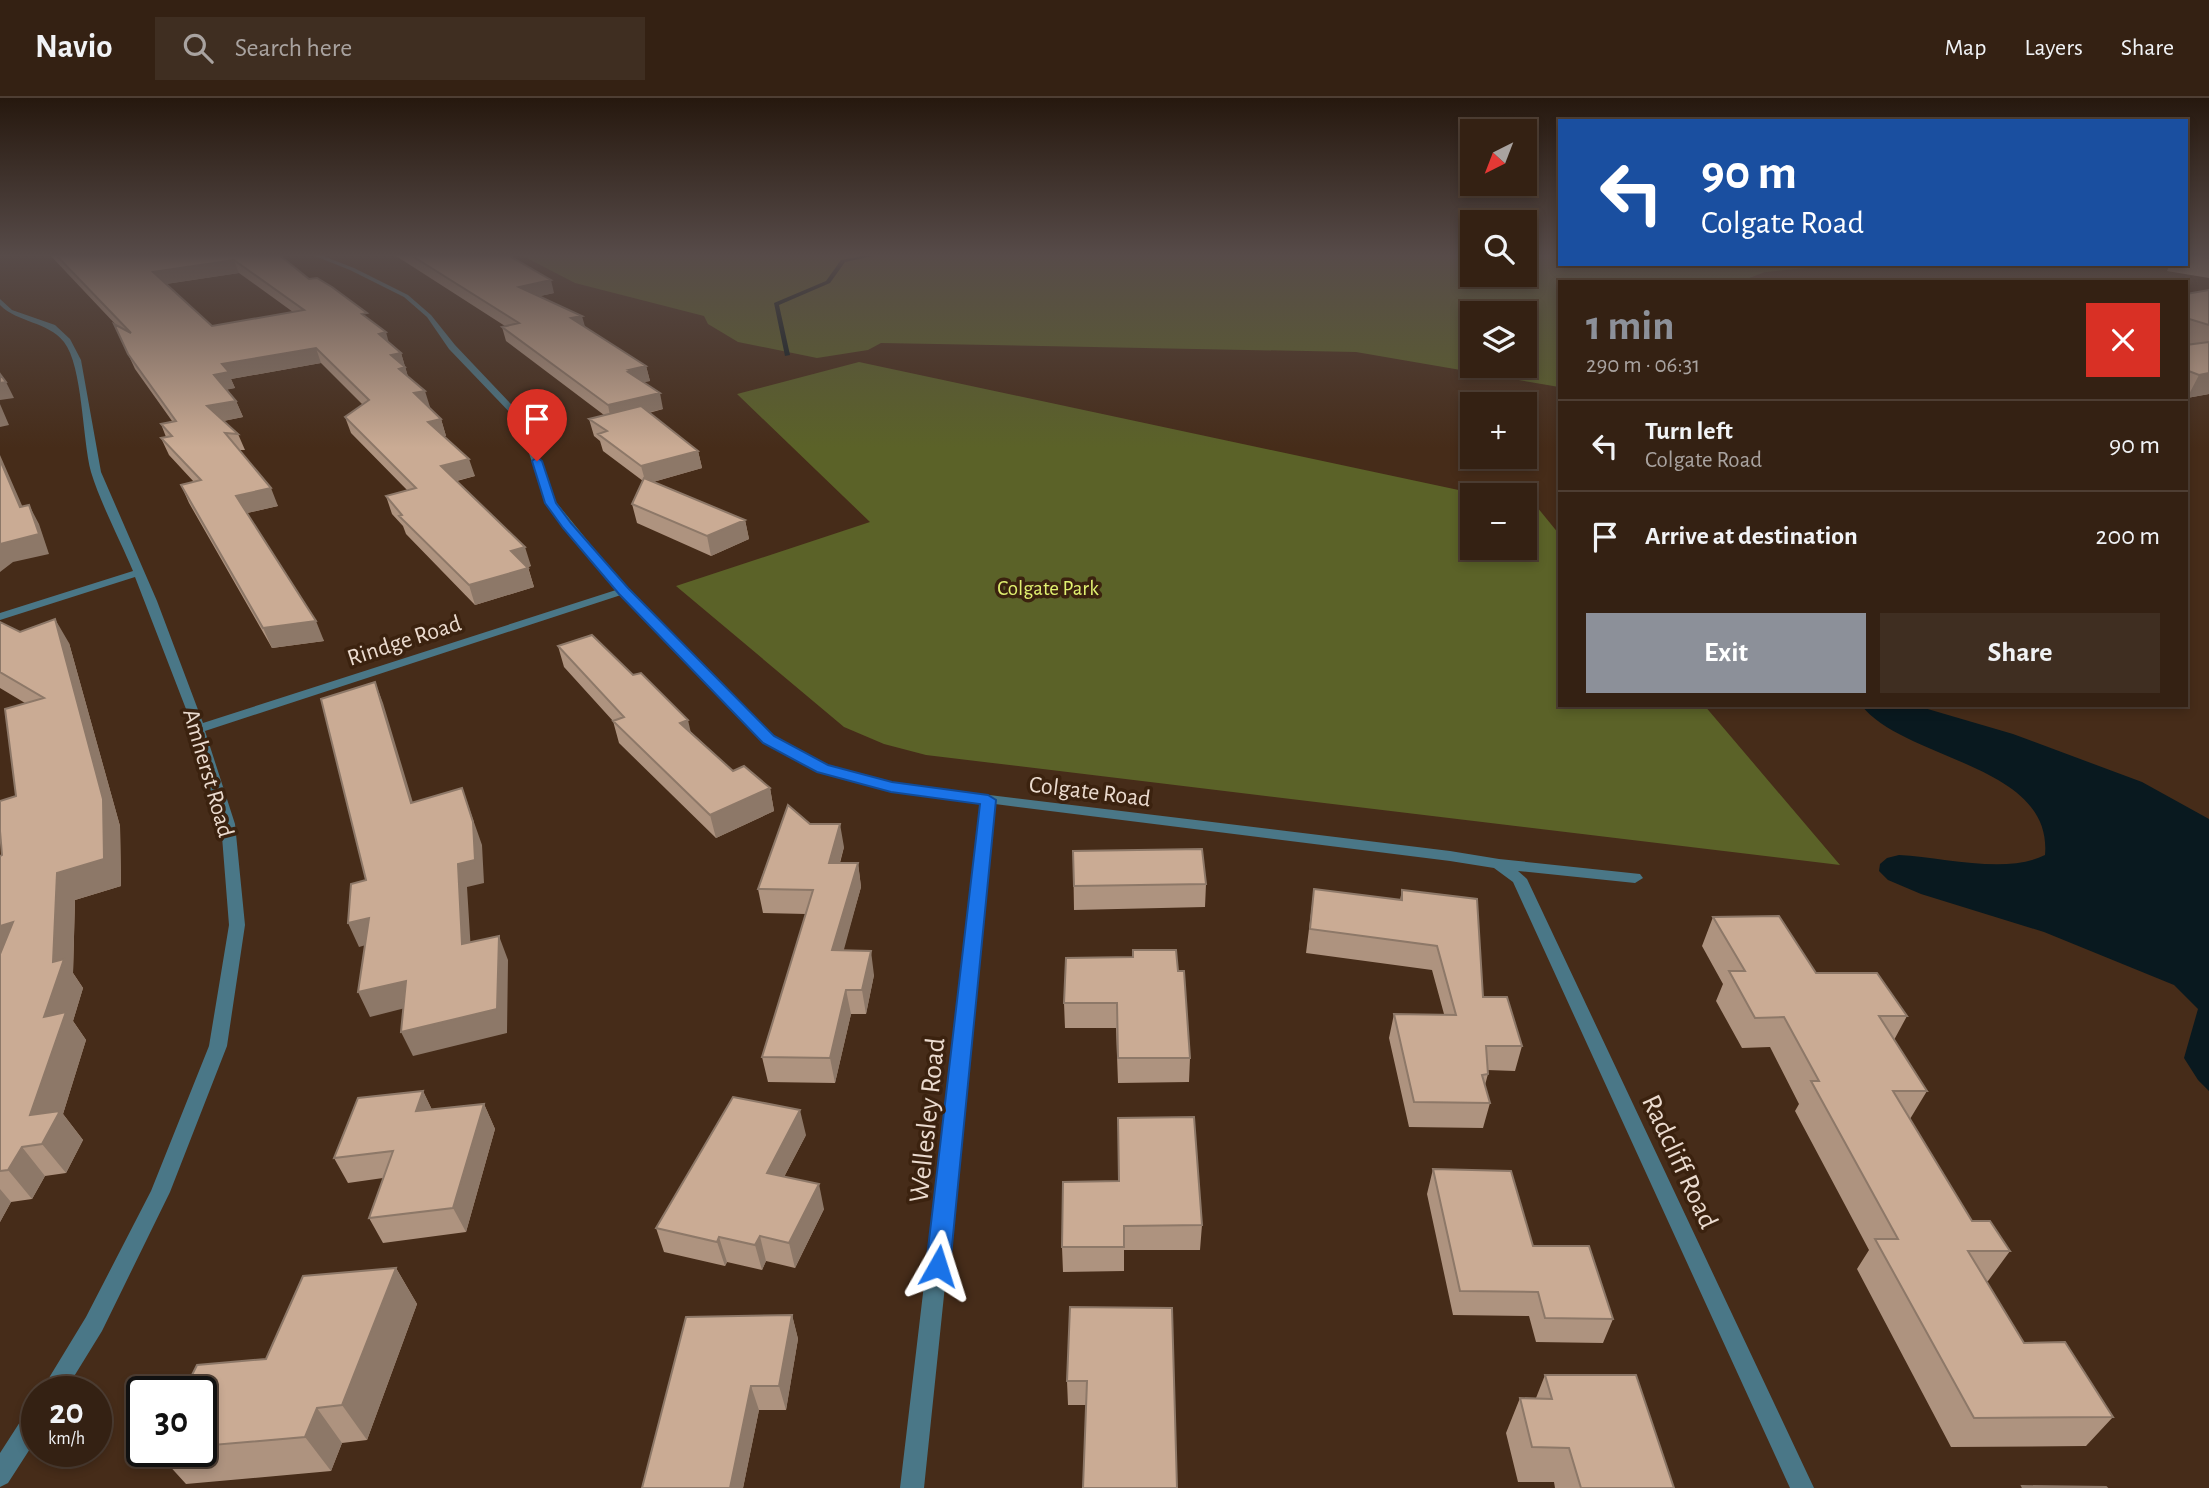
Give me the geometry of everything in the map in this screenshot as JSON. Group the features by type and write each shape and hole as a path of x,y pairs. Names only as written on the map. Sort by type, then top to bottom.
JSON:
{"street":[{"name":"Amherst Road","path":"31,319 52,327 66,341 77,360 96,472 139,572 198,729 229,824 237,925 218,1046 160,1192 94,1324 61,1376"},
{"name":"Colgate Road","path":"431,319 452,346 522,420 551,503 623,591 769,739 822,769 891,787 1499,864 1635,878"},
{"path":"0,617 139,572"},
{"name":"Rindge Road","path":"198,729 623,591"},
{"name":"Wellesley Road","path":"912,1488 988,800"},
{"name":"Radcliff Road","path":"1499,864 1519,879 1802,1488"},
{"path":"0,1475 21,1442"}],"green space":[{"path":"705,319 1460,319 1460,370 1356,352 881,343 868,350 817,358 738,342 708,324"},
{"path":"1537,319 1558,319 1558,387 1507,378 1537,378"},
{"name":"Colgate Park","path":"859,362 1460,490 1460,560 1537,560 1537,507 1558,533 1558,707 1706,707 1840,865 926,755 884,744 844,727 676,586 870,522 737,394"}],"shaded area":[{"path":"1863,707 1921,707 2013,734 2142,782 2209,819 2209,1091 2198,1080 2184,1058 2198,1009 2174,985 2044,932 1921,894 1888,880 1879,871 1880,864 1887,858 1899,855 2012,864 2045,855 2041,825 2026,801 2002,782 1882,724"}],"building":[{"path":"117,319 204,319 212,326 253,319 368,319 386,332 379,334 401,353 391,355 405,367 399,369 425,391 414,393 441,419 428,422 469,459 441,466 525,547 511,551 528,568 469,585 399,516 402,515 386,496 416,488 345,417 369,400 316,348 222,364 229,372 214,375 236,401 207,406 238,434 225,433 271,488 236,496 316,621 263,628 181,485 201,480 161,438 172,436 161,424 176,421 128,354 114,324 131,333"},
{"path":"512,319 572,319 646,366 628,372 660,393 608,405 502,327 519,323"},
{"path":"2189,319 2209,319 2209,325"},
{"path":"2209,342 2209,373 2199,375 2188,371 2188,345"},
{"path":"641,406 698,451 641,466 598,434 607,431 589,419"},
{"path":"0,460 20,507 29,505 39,534 0,544"},
{"path":"644,478 745,520 707,536 632,504"},
{"path":"55,619 103,799 104,859 57,873 53,962 64,959 44,1017 66,1012 30,1115 60,1111 42,1144 22,1147 8,1170 0,1171 0,954 13,922 0,926 0,801 16,796 5,709 44,698 0,672 0,622 20,632"},
{"path":"592,635 633,675 641,673 688,720 680,723 733,771 744,766 770,788 710,815 613,721 624,717 558,646"},
{"path":"375,682 411,803 462,788 473,822 475,860 458,864 462,944 499,936 497,1009 401,1032 406,981 358,992 369,918 348,923 351,884 366,880 321,699"},
{"path":"788,805 810,824 840,824 829,863 858,863 832,950 871,951 862,990 846,990 830,1058 762,1057 813,890 758,889"},
{"path":"1202,849 1206,884 1074,886 1073,851"},
{"path":"1314,889 1402,900 1402,890 1477,899 1483,997 1507,997 1522,1046 1486,1046 1488,1074 1482,1075 1490,1103 1414,1102 1394,1014 1456,1015 1437,946 1310,929"},
{"path":"1779,916 1816,973 1877,973 1907,1016 1879,1016 1927,1091 1893,1091 1972,1221 1990,1221 2010,1251 1968,1251 2024,1343 2065,1342 2113,1417 1974,1418 1875,1239 1898,1239 1811,1081 1819,1081 1784,1017 1755,1018 1729,971 1745,971 1713,917"},
{"path":"1133,950 1176,950 1178,971 1184,971 1190,1058 1118,1058 1117,1003 1064,1003 1066,958 1133,957"},
{"path":"423,1091 416,1111 484,1104 453,1208 369,1218 393,1151 334,1158 358,1098"},
{"path":"733,1097 800,1110 767,1173 819,1184 789,1243 760,1236 755,1245 719,1237 717,1242 656,1228"},
{"path":"1194,1117 1202,1225 1124,1226 1124,1247 1062,1247 1063,1182 1119,1181 1118,1118"},
{"path":"1433,1169 1511,1171 1533,1246 1589,1246 1613,1319 1545,1318 1538,1292 1460,1291"},
{"path":"396,1268 342,1405 317,1408 305,1437 217,1445 217,1376 192,1376 197,1365 266,1359 303,1276"},
{"path":"1070,1307 1172,1308 1177,1488 1083,1488 1087,1381 1067,1381"},
{"path":"792,1315 779,1386 751,1386 730,1488 642,1488 686,1317"},
{"path":"1545,1375 1636,1375 1674,1488 1581,1488 1569,1448 1532,1447 1520,1398 1552,1399"},
{"path":"2022,1486 2106,1487 2107,1488 2023,1488"}],"waterway":[{"path":"779,319 787,355"}],"route":[{"path":"537,461 551,503 567,526 623,591 732,705 769,739 822,769 891,787 988,800 938,1266"}]}
